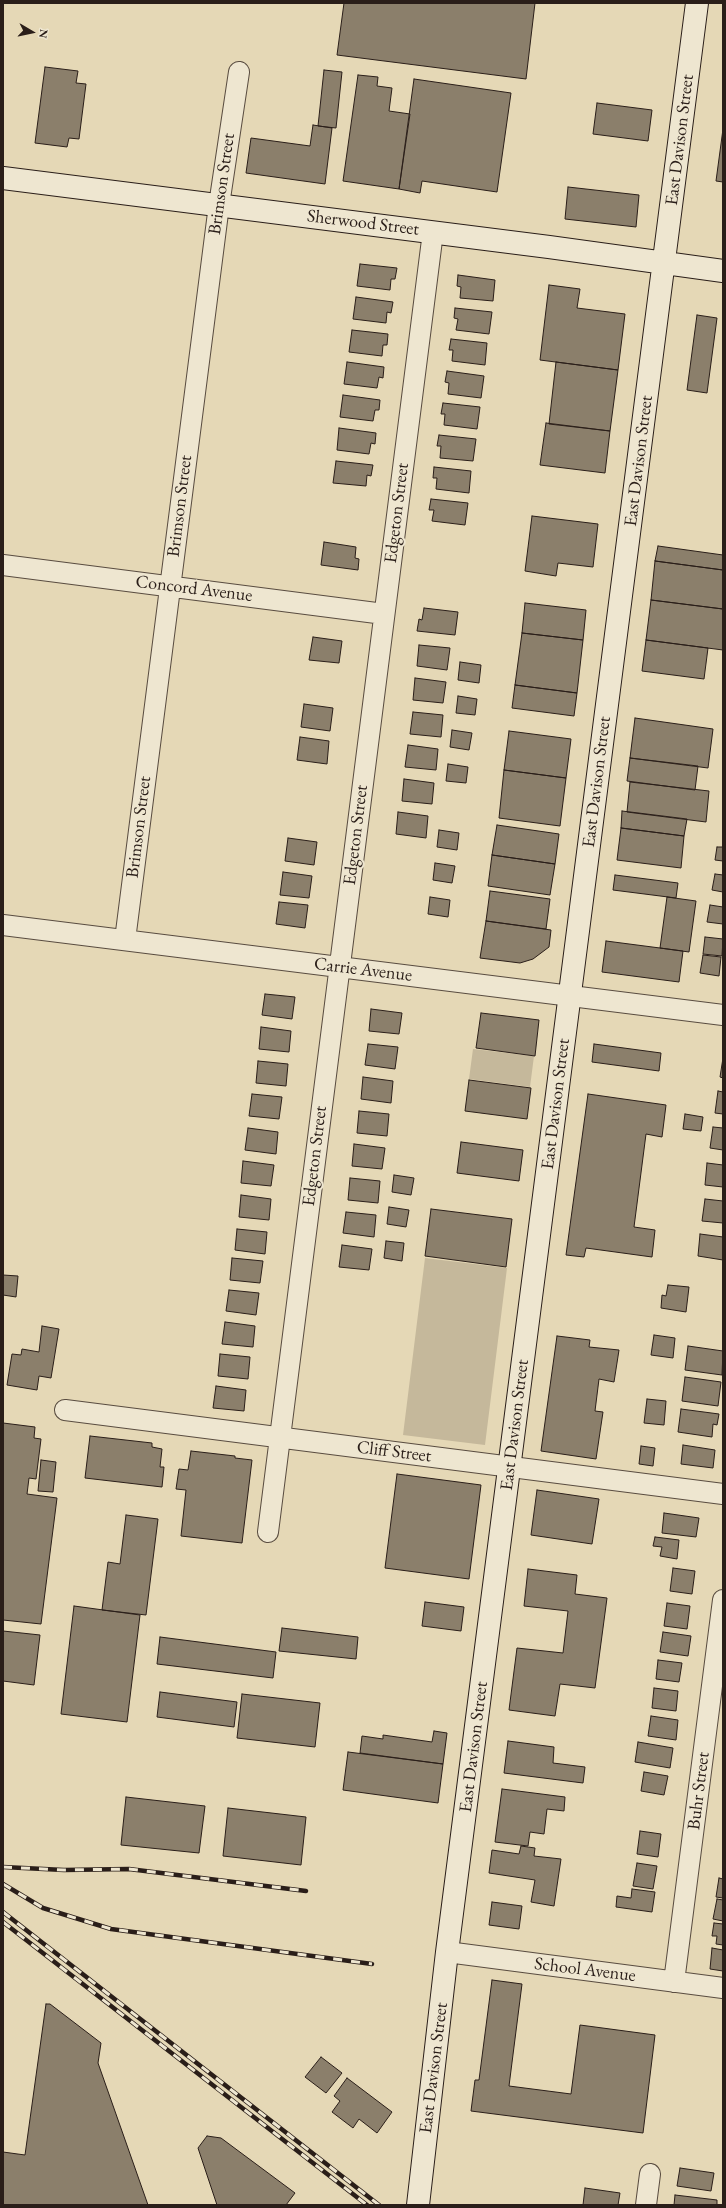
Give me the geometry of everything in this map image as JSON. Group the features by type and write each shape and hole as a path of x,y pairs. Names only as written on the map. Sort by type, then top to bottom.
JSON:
{"main road":[{"name":"East Davison Street","path":"418,2205 447,1952 697,3"},
{"name":"Sherwood Street","path":"3,178 433,232 723,271"}],"street":[{"name":"Brimson Street","path":"125,940 219,205 239,72"},
{"name":"Edgeton Street","path":"268,1532 433,232"},
{"name":"Concord Avenue","path":"3,565 384,614"},
{"name":"Carrie Avenue","path":"3,925 723,1015"},
{"name":"Cliff Street","path":"65,1410 723,1494"},
{"name":"Buhr Street","path":"674,1982 723,1600"},
{"name":"School Avenue","path":"447,1952 723,1988"},
{"path":"646,2205 650,2174"}],"shaded area":[{"path":"473,1049 534,1056 530,1087 469,1079"},
{"path":"425,1258 507,1268 485,1445 403,1435"}],"building":[{"path":"344,3 535,3 526,79 337,55"},
{"path":"45,67 78,71 76,83 86,84 79,139 69,138 67,147 35,143"},
{"path":"324,70 342,72 336,128 318,126"},
{"path":"358,75 378,77 377,86 392,88 389,111 410,114 399,189 343,181"},
{"path":"414,79 511,93 497,192 422,181 420,193 399,189"},
{"path":"597,103 652,110 648,141 593,134"},
{"path":"313,125 332,128 325,184 246,173 251,138 310,146"},
{"path":"723,129 723,182 716,181"},
{"path":"568,187 639,195 636,227 565,219"},
{"path":"360,264 397,268 395,279 391,279 390,290 357,286"},
{"path":"458,275 495,280 493,301 460,298 461,287 457,286"},
{"path":"549,285 580,289 577,308 625,314 618,370 540,360"},
{"path":"356,297 393,302 391,313 387,312 386,323 353,319"},
{"path":"455,308 492,312 489,334 456,330 458,319 454,318"},
{"path":"697,315 717,318 707,393 687,390"},
{"path":"352,330 388,334 387,345 383,345 382,356 349,352"},
{"path":"451,339 487,343 485,365 452,361 453,350 449,350"},
{"path":"347,362 384,367 383,378 379,377 377,388 344,384"},
{"path":"556,362 618,370 610,431 549,424"},
{"path":"447,371 484,376 481,398 448,394 449,383 445,382"},
{"path":"343,395 380,400 379,410 375,410 373,421 340,417"},
{"path":"443,403 480,407 477,429 444,425 445,414 441,414"},
{"path":"546,423 610,431 605,473 540,465"},
{"path":"339,428 376,433 375,444 371,443 369,454 337,450"},
{"path":"439,435 476,439 473,461 440,458 441,446 437,446"},
{"path":"336,461 373,465 371,476 367,475 366,486 333,483"},
{"path":"434,467 471,471 469,493 436,489 437,478 433,478"},
{"path":"431,499 468,503 465,525 432,521 434,510 429,510"},
{"path":"532,516 598,524 593,567 558,563 556,576 525,571"},
{"path":"324,542 356,547 355,558 359,559 358,570 321,565"},
{"path":"658,546 723,555 723,570 655,561"},
{"path":"655,561 723,570 723,609 651,600"},
{"path":"651,600 723,609 723,650 646,640"},
{"path":"525,603 586,610 583,640 522,633"},
{"path":"424,608 458,612 455,635 417,631 419,619 422,620"},
{"path":"522,633 583,640 577,693 515,685"},
{"path":"313,637 342,641 339,663 309,660"},
{"path":"646,640 708,648 704,679 642,671"},
{"path":"419,645 450,648 447,670 417,666"},
{"path":"460,662 481,665 479,683 458,680"},
{"path":"415,678 446,682 443,703 413,700"},
{"path":"515,685 577,693 574,716 512,708"},
{"path":"458,696 477,699 475,715 456,713"},
{"path":"304,704 333,708 330,731 301,727"},
{"path":"413,712 443,715 441,737 410,734"},
{"path":"635,718 713,729 708,768 630,758"},
{"path":"452,730 472,733 469,750 450,747"},
{"path":"509,731 571,739 566,778 504,770"},
{"path":"300,737 329,741 327,764 297,760"},
{"path":"408,745 438,749 436,770 405,767"},
{"path":"630,758 698,766 695,790 627,781"},
{"path":"448,764 468,767 466,783 446,781"},
{"path":"504,770 566,778 560,826 499,818"},
{"path":"404,779 434,783 432,804 402,801"},
{"path":"630,782 709,791 706,822 627,812"},
{"path":"622,811 687,819 684,836 621,828"},
{"path":"398,812 428,816 426,838 396,834"},
{"path":"497,825 559,834 555,864 492,855"},
{"path":"621,828 684,836 681,868 617,860"},
{"path":"439,830 459,833 457,850 437,847"},
{"path":"288,838 317,842 314,865 285,861"},
{"path":"717,847 723,847 723,861 715,860"},
{"path":"492,855 555,864 550,895 488,886"},
{"path":"435,863 455,866 452,883 433,880"},
{"path":"283,872 312,876 309,898 280,895"},
{"path":"715,874 723,875 723,892 712,890"},
{"path":"615,875 678,883 676,898 613,890"},
{"path":"490,891 550,899 546,929 486,921"},
{"path":"430,897 450,900 448,917 428,914"},
{"path":"667,897 696,901 689,952 660,948"},
{"path":"279,902 308,905 305,928 276,924"},
{"path":"710,905 723,907 723,924 707,922"},
{"path":"486,921 551,930 549,947 533,959 520,963 480,958"},
{"path":"705,937 723,939 722,956 703,954"},
{"path":"606,941 683,951 679,982 602,972"},
{"path":"703,955 721,957 719,976 700,973"},
{"path":"265,994 295,997 292,1019 262,1015"},
{"path":"371,1009 402,1013 399,1034 369,1031"},
{"path":"481,1013 539,1020 535,1056 476,1048"},
{"path":"261,1027 291,1031 289,1052 259,1049"},
{"path":"368,1044 398,1047 395,1069 365,1065"},
{"path":"594,1044 661,1053 659,1071 592,1062"},
{"path":"723,1058 723,1078 720,1077"},
{"path":"258,1061 288,1064 286,1086 256,1083"},
{"path":"363,1077 393,1081 391,1103 361,1099"},
{"path":"469,1080 531,1088 527,1119 465,1111"},
{"path":"718,1091 723,1092 723,1114 715,1113"},
{"path":"252,1094 282,1097 279,1119 249,1116"},
{"path":"588,1094 666,1105 662,1137 646,1134 634,1227 655,1230 652,1257 586,1248 584,1257 566,1255"},
{"path":"359,1111 389,1114 387,1136 357,1133"},
{"path":"685,1114 703,1117 701,1131 683,1129"},
{"path":"713,1127 723,1128 723,1150 710,1148"},
{"path":"248,1128 278,1132 276,1154 245,1150"},
{"path":"461,1142 523,1150 519,1181 457,1173"},
{"path":"354,1144 385,1148 382,1169 352,1166"},
{"path":"243,1161 274,1165 271,1186 241,1183"},
{"path":"707,1163 723,1165 723,1187 705,1185"},
{"path":"394,1175 414,1178 411,1195 392,1192"},
{"path":"350,1178 380,1181 378,1203 348,1200"},
{"path":"241,1195 271,1199 269,1220 239,1217"},
{"path":"705,1199 723,1201 723,1223 702,1221"},
{"path":"389,1207 409,1210 406,1227 387,1224"},
{"path":"431,1209 512,1219 506,1267 425,1256"},
{"path":"346,1212 376,1215 374,1237 343,1233"},
{"path":"237,1229 267,1232 265,1254 235,1250"},
{"path":"700,1234 723,1237 723,1260 698,1256"},
{"path":"386,1241 404,1243 402,1261 384,1258"},
{"path":"342,1245 372,1249 369,1270 339,1267"},
{"path":"232,1258 263,1261 260,1283 230,1280"},
{"path":"3,1275 18,1276 16,1297 3,1295"},
{"path":"668,1285 689,1287 686,1312 661,1308 662,1295 666,1296"},
{"path":"229,1290 259,1293 256,1315 226,1311"},
{"path":"225,1322 255,1326 253,1347 222,1344"},
{"path":"42,1326 59,1329 51,1378 39,1376 37,1390 7,1385 12,1354 21,1355 22,1349 39,1352"},
{"path":"654,1335 675,1338 673,1358 651,1355"},
{"path":"557,1336 590,1340 589,1347 619,1350 614,1382 599,1379 595,1411 603,1412 596,1459 541,1451"},
{"path":"688,1346 723,1351 722,1375 685,1370"},
{"path":"220,1354 250,1357 248,1379 218,1376"},
{"path":"685,1377 721,1382 718,1406 682,1401"},
{"path":"216,1386 246,1390 244,1411 213,1408"},
{"path":"647,1399 666,1401 664,1425 644,1423"},
{"path":"681,1409 719,1414 717,1425 713,1424 712,1437 678,1432"},
{"path":"3,1423 35,1427 34,1438 41,1439 36,1479 29,1478 27,1494 57,1498 41,1624 3,1620"},
{"path":"90,1436 152,1443 152,1447 162,1449 160,1467 164,1467 162,1487 85,1478"},
{"path":"683,1445 715,1450 713,1468 681,1464"},
{"path":"641,1446 655,1448 653,1466 639,1464"},
{"path":"191,1451 235,1456 235,1458 252,1460 242,1543 181,1536 186,1490 176,1489 179,1469 188,1470"},
{"path":"41,1460 56,1462 53,1492 38,1491"},
{"path":"397,1474 481,1485 469,1579 385,1568"},
{"path":"537,1490 599,1499 592,1544 531,1535"},
{"path":"664,1513 699,1518 696,1537 662,1533"},
{"path":"126,1515 158,1519 146,1615 102,1610 108,1562 120,1564"},
{"path":"655,1537 679,1540 677,1559 660,1556 662,1547 653,1546"},
{"path":"673,1568 695,1571 692,1594 670,1591"},
{"path":"528,1569 577,1575 575,1594 607,1598 595,1688 560,1684 555,1716 509,1710 517,1648 563,1653 568,1611 524,1606"},
{"path":"425,1602 464,1607 461,1631 422,1626"},
{"path":"667,1603 690,1606 687,1629 664,1626"},
{"path":"74,1606 140,1615 127,1722 61,1714"},
{"path":"282,1628 358,1637 356,1659 279,1651"},
{"path":"3,1631 40,1635 34,1685 3,1681"},
{"path":"663,1632 691,1636 688,1656 660,1652"},
{"path":"160,1637 276,1652 273,1678 157,1664"},
{"path":"658,1660 682,1663 679,1682 656,1679"},
{"path":"654,1688 678,1691 676,1711 652,1708"},
{"path":"160,1692 237,1702 234,1727 157,1717"},
{"path":"242,1694 320,1703 315,1747 237,1738"},
{"path":"651,1716 678,1720 676,1740 648,1736"},
{"path":"434,1731 447,1733 443,1764 360,1753 362,1736 383,1739 383,1735 432,1742"},
{"path":"508,1741 554,1747 553,1763 585,1767 583,1783 504,1773"},
{"path":"638,1742 673,1748 670,1768 635,1762"},
{"path":"348,1752 443,1764 438,1803 343,1790"},
{"path":"644,1772 668,1776 664,1795 641,1791"},
{"path":"502,1789 565,1797 564,1811 547,1809 544,1834 530,1832 528,1846 495,1842"},
{"path":"126,1797 205,1806 199,1853 121,1845"},
{"path":"228,1808 306,1817 301,1865 223,1856"},
{"path":"640,1831 661,1834 658,1857 637,1854"},
{"path":"521,1846 535,1848 534,1856 561,1859 554,1906 531,1902 535,1880 489,1873 492,1850 519,1854"},
{"path":"637,1863 657,1866 653,1889 633,1886"},
{"path":"719,1878 723,1879 723,1898 716,1897"},
{"path":"632,1889 655,1892 652,1912 616,1907 617,1896 631,1898"},
{"path":"717,1899 723,1900 723,1921 713,1919"},
{"path":"492,1902 522,1906 519,1929 489,1925"},
{"path":"714,1923 723,1924 723,1945 716,1944 717,1936 712,1936"},
{"path":"712,1948 723,1950 723,1971 710,1969"},
{"path":"492,1980 522,1984 509,2086 571,2094 580,2025 655,2035 643,2133 471,2111 475,2080 479,2080"},
{"path":"46,2004 50,2004 101,2043 98,2063 148,2205 3,2205 3,2152 25,2155"},
{"path":"321,2057 342,2073 326,2093 305,2077"},
{"path":"347,2078 392,2112 377,2133 359,2119 353,2128 332,2112 340,2101 334,2096"},
{"path":"207,2136 221,2138 295,2193 286,2205 217,2205 198,2148"},
{"path":"680,2168 714,2173 711,2191 677,2186"},
{"path":"585,2188 620,2193 618,2205 583,2205"},
{"path":"675,2195 717,2200 717,2205 674,2205"}],"railway":[{"path":"3,1867 64,1870 129,1869 306,1891"},
{"path":"3,1884 43,1908 111,1929 372,1964"},
{"path":"3,1912 379,2205"},
{"path":"3,1922 367,2205"}]}
